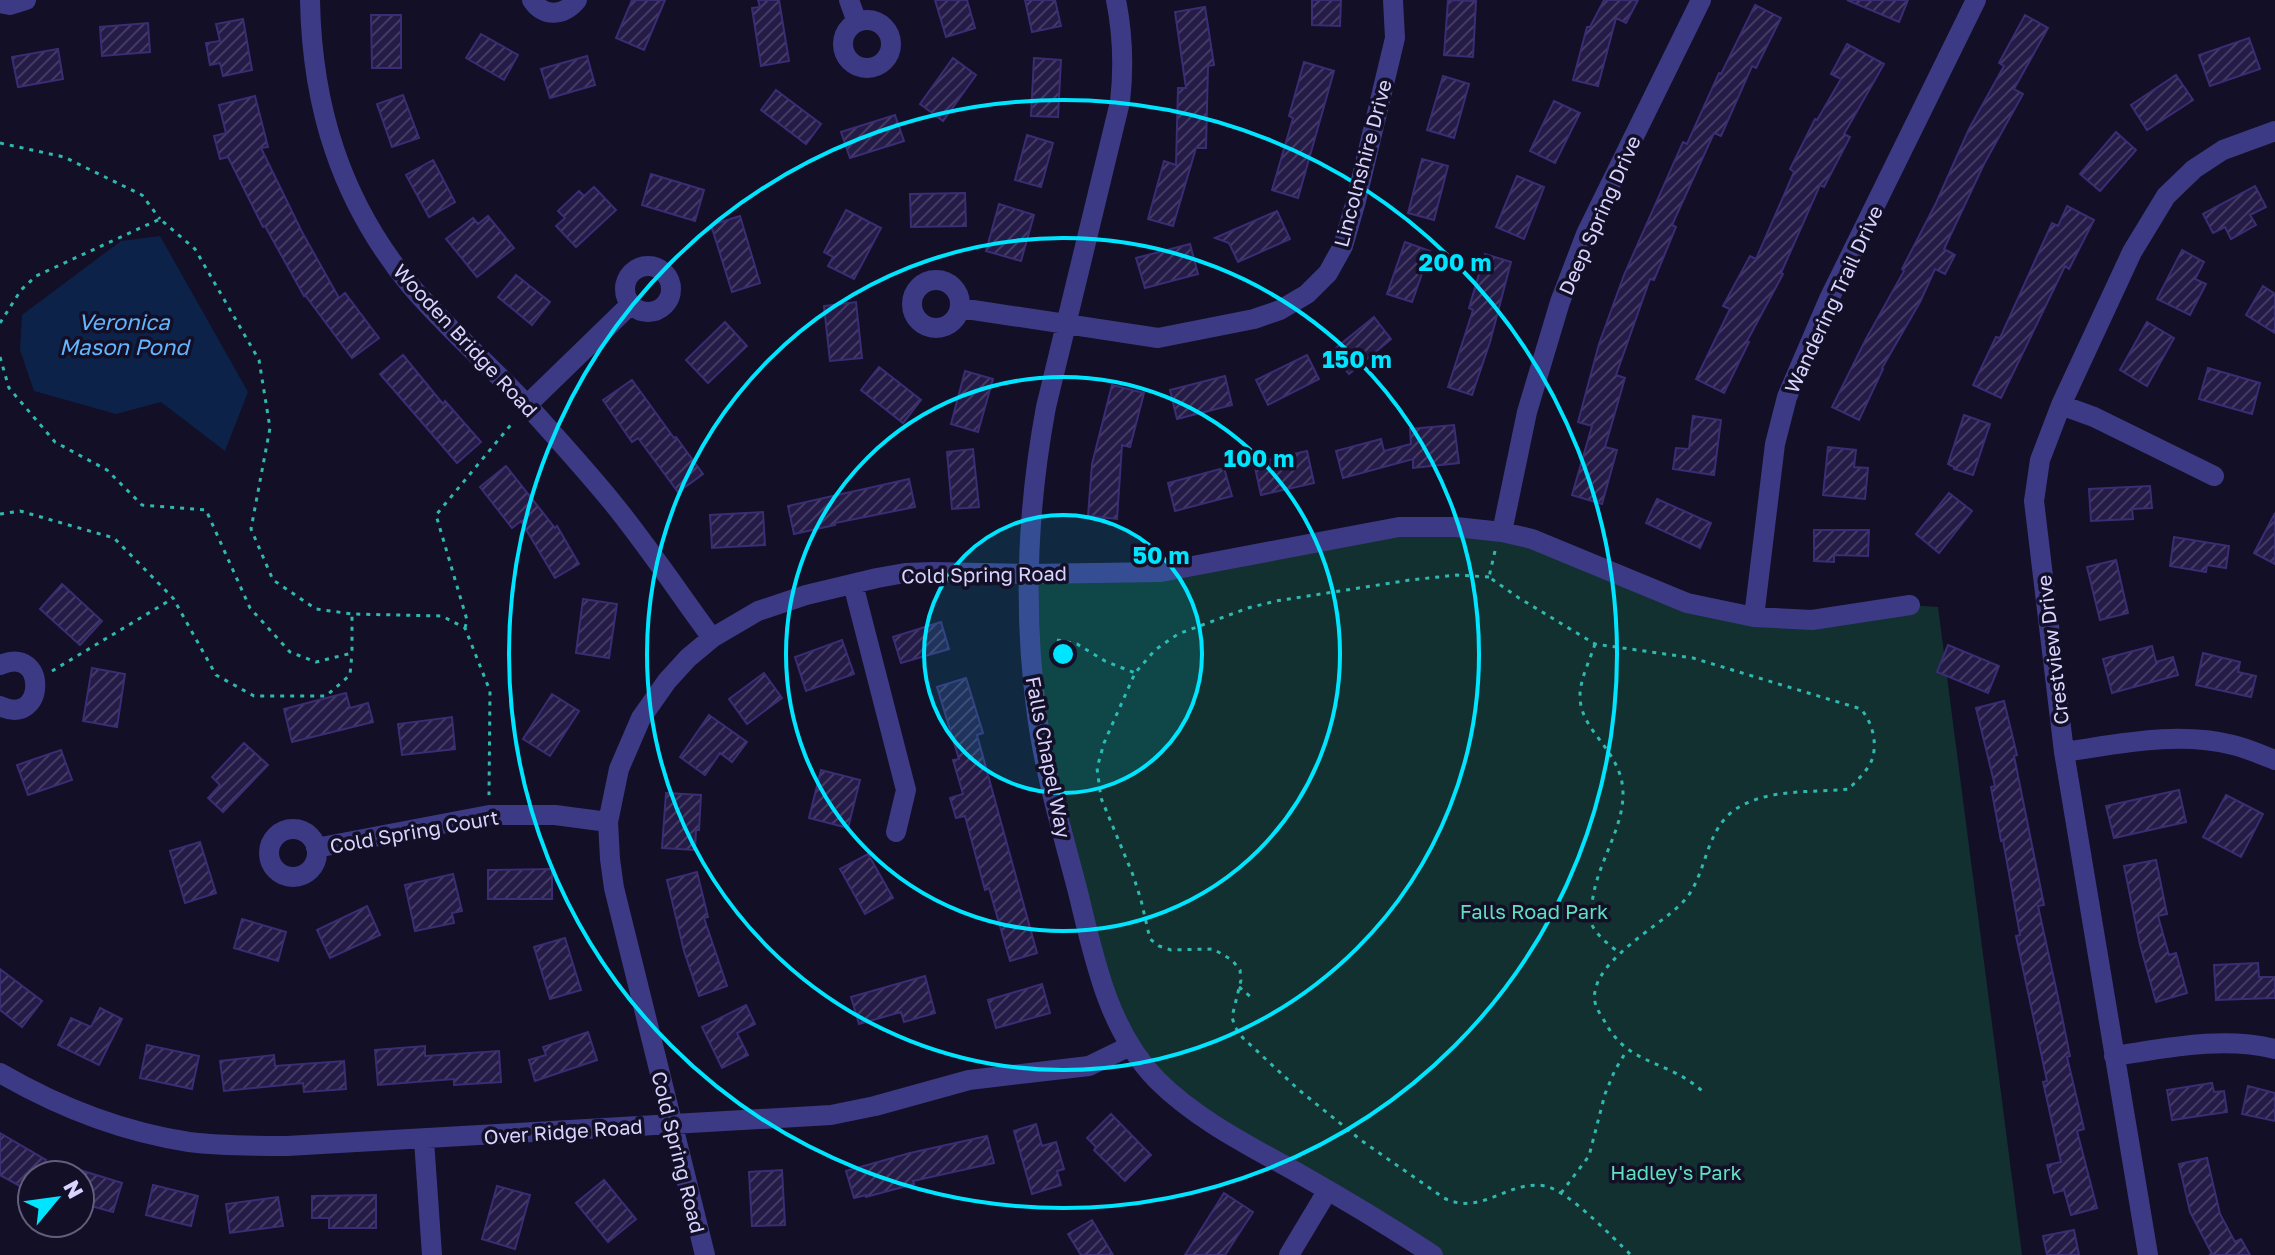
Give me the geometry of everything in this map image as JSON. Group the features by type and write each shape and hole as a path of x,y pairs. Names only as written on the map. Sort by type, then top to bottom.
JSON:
{"street":[{"path":"0,3 10,5 26,0"},
{"name":"Wooden Bridge Road","path":"310,0 310,33 317,94 331,144 354,199 381,243 410,285 527,405 613,503 712,638"},
{"path":"532,0 542,10 557,13 572,7 577,0"},
{"path":"849,0 857,22"},
{"name":"Falls Chapel Way","path":"1116,0 1122,35 1120,102 1038,453 1028,574 1038,717 1095,963 1110,1006 1130,1046 1155,1078 1182,1103 1433,1255"},
{"name":"Lincolnshire Drive","path":"960,308 1158,338 1254,319 1280,310 1307,294 1328,273 1343,246 1395,38 1393,0"},
{"name":"Deep Spring Drive","path":"1502,532 1527,412 1560,302 1586,234 1701,0"},
{"name":"Wandering Trail Drive","path":"1754,617 1775,444 1787,397 1829,299 1976,0"},
{"name":"Crestview Drive","path":"2148,1255 2064,752 2034,501 2040,460 2061,405 2132,252 2166,196 2194,169 2223,150 2275,131"},
{"path":"527,405 631,304"},
{"path":"2061,405 2094,417 2214,476"},
{"name":"Cold Spring Road","path":"705,1255 614,888 608,822 619,769 641,718 688,658 733,624 806,595 905,573 1161,572 1399,527 1456,527 1532,539 1687,603 1754,617 1812,620 1910,605"},
{"path":"853,584 906,790 896,832"},
{"path":"0,665 12,661 20,663 32,671 37,685 32,700 20,708 13,710 0,706"},
{"path":"2064,752 2145,740 2201,740 2234,745 2275,760"},
{"name":"Cold Spring Court","path":"316,848 489,815 555,815 608,822"},
{"path":"2114,1056 2212,1043 2239,1043 2275,1049"},
{"name":"Over Ridge Road","path":"0,1073 60,1104 141,1132 236,1146 287,1146 831,1115 969,1080 1089,1066 1130,1046"},
{"path":"424,1140 432,1255"},
{"path":"1289,1255 1328,1190"}],"path":[{"path":"0,143 64,157 142,195 160,219 195,249 259,360 270,428 251,529 273,580 316,609 352,614 442,616 465,628"},
{"path":"0,323 21,290 36,276 160,219"},
{"path":"0,357 9,388 55,442 107,470 142,505 206,510 250,608 290,652 316,662 352,653"},
{"path":"489,815 490,691 465,628 467,620 436,515 527,405"},
{"path":"0,514 20,511 114,538 173,598 216,675 254,696 326,696 350,675 352,614"},
{"path":"1489,577 1502,532"},
{"path":"1631,1255 1591,1217 1548,1186 1524,1187 1471,1205 1457,1205 1444,1198 1362,1141 1299,1090 1243,1038 1232,1017 1240,970 1232,960 1213,949 1171,950 1150,939 1133,875 1101,798 1097,768 1104,743 1135,673 1155,650 1178,634 1248,608 1276,601 1457,575 1489,577 1595,644 1693,658 1861,709 1872,727 1874,749 1872,762 1849,789 1763,797 1735,810 1715,834 1693,891 1602,972 1595,989 1595,1004 1609,1029 1627,1050 1679,1073 1702,1091 1700,1093"},
{"path":"32,671 54,671 173,598"},
{"path":"1057,640 1077,644 1105,661 1135,673"},
{"path":"1595,644 1580,698 1586,718 1614,757 1623,778 1623,795 1622,811 1599,869 1590,921 1599,935 1620,953"},
{"path":"1239,987 1252,998"},
{"path":"1561,1193 1589,1156 1605,1094 1627,1050"}],"green space":[{"name":"Falls Road Park","path":"1399,527 1502,532 1754,617 1910,605 1938,607 2022,1255 1433,1255 1212,1123 1130,1046 1062,831 1028,574 1161,572"}],"water":[{"name":"Veronica Mason Pond","path":"160,236 248,392 225,451 161,402 116,414 34,391 20,350 22,315 121,241"}],"building":[{"path":"632,0 665,0 644,50 616,38"},
{"path":"758,0 779,0 789,61 761,66 752,8 760,7"},
{"path":"935,0 967,0 975,28 946,37"},
{"path":"1025,0 1055,0 1061,26 1032,32"},
{"path":"1312,0 1341,0 1340,26 1312,25"},
{"path":"1448,0 1476,1 1473,57 1444,55"},
{"path":"1604,0 1638,0 1626,23 1616,18 1598,86 1573,80 1587,27 1590,27"},
{"path":"1847,0 1908,0 1899,22"},
{"path":"1755,5 1781,18 1756,68 1752,66 1721,136 1714,133 1672,225 1676,227 1654,280 1650,279 1616,375 1625,378 1605,447 1617,450 1602,504 1572,495 1592,426 1578,422 1599,344 1624,275 1683,142 1687,144 1719,73"},
{"path":"1205,7 1214,65 1208,66 1206,148 1196,148 1173,226 1148,219 1164,161 1176,165 1178,88 1186,88 1175,12"},
{"path":"371,15 401,15 401,68 372,68"},
{"path":"2025,15 2048,28 2014,89 2023,94 1984,164 1944,249 1955,255 1945,274 1935,269 1882,368 1859,420 1832,407 1904,271 1902,269 1969,129 2004,66 1999,63"},
{"path":"243,19 252,70 223,76 220,63 210,65 206,43 220,41 216,24"},
{"path":"148,23 150,52 102,56 100,27"},
{"path":"481,34 518,55 504,80 466,58"},
{"path":"2249,38 2260,69 2210,86 2199,55"},
{"path":"1847,44 1884,64 1844,134 1850,137 1824,187 1820,185 1783,274 1747,341 1724,393 1696,379 1730,309 1723,306 1750,256 1756,259 1794,172 1790,169 1815,119 1841,79 1831,74"},
{"path":"58,49 63,79 18,87 12,57"},
{"path":"587,56 595,85 550,98 541,69"},
{"path":"953,58 976,75 943,121 920,104"},
{"path":"1034,58 1061,60 1058,117 1031,116"},
{"path":"1304,62 1334,71 1298,198 1272,190 1293,118 1289,116"},
{"path":"2176,75 2193,100 2147,130 2131,105"},
{"path":"1443,76 1469,84 1454,138 1427,130"},
{"path":"776,90 821,124 806,144 761,110"},
{"path":"403,95 419,138 392,147 377,104"},
{"path":"255,96 268,147 261,148 302,232 339,298 345,293 379,338 352,358 304,296 263,227 228,157 220,159 214,136 226,133 219,105"},
{"path":"1554,101 1580,113 1555,163 1530,151"},
{"path":"895,115 904,141 850,158 841,132"},
{"path":"2116,132 2136,150 2100,191 2080,174"},
{"path":"1027,135 1053,143 1041,187 1015,180"},
{"path":"1422,159 1448,166 1434,220 1408,213"},
{"path":"433,160 455,202 429,217 406,175"},
{"path":"651,174 704,190 695,221 642,205"},
{"path":"1517,176 1544,187 1524,239 1496,227"},
{"path":"2255,186 2266,207 2250,215 2256,225 2231,239 2225,227 2213,233 2203,214"},
{"path":"594,187 616,210 576,247 556,226 565,218 558,211 579,191 584,196"},
{"path":"965,193 966,226 911,227 910,194"},
{"path":"999,204 1034,215 1021,261 986,251"},
{"path":"2067,206 2094,220 2069,269 2065,266 2001,398 1973,385 1996,337 2000,338 2052,223 2058,226"},
{"path":"846,210 881,228 854,279 828,266 833,257 824,252"},
{"path":"1277,211 1290,239 1238,262 1229,243 1215,238"},
{"path":"488,216 514,248 477,277 446,239 473,218 478,224"},
{"path":"740,216 760,283 732,292 711,225"},
{"path":"1405,242 1430,251 1412,302 1387,294"},
{"path":"1190,244 1198,274 1145,288 1136,258"},
{"path":"2182,250 2204,262 2195,279 2206,284 2190,315 2157,299"},
{"path":"1485,254 1511,262 1472,395 1448,387 1473,310 1469,308"},
{"path":"516,275 550,302 532,325 498,297"},
{"path":"2263,286 2275,294 2275,333 2246,315"},
{"path":"856,302 862,358 830,361 824,306"},
{"path":"1374,317 1391,339 1349,374 1331,352"},
{"path":"725,322 747,346 708,383 686,360"},
{"path":"2147,322 2174,338 2147,386 2120,370"},
{"path":"403,355 443,404 445,401 481,442 457,463 380,374"},
{"path":"1307,355 1319,379 1268,405 1256,380"},
{"path":"879,367 921,400 903,423 861,390"},
{"path":"2208,368 2260,383 2252,414 2199,399"},
{"path":"965,371 993,379 978,432 951,424"},
{"path":"1225,376 1232,405 1177,419 1170,390"},
{"path":"632,380 703,474 678,492 638,438 632,442 603,400"},
{"path":"1112,385 1144,393 1130,447 1122,445 1117,519 1088,516 1092,464"},
{"path":"1964,415 1990,424 1973,475 1948,464"},
{"path":"1693,416 1721,420 1714,475 1673,469 1676,448 1689,449"},
{"path":"1454,425 1459,463 1413,468 1413,459 1343,478 1336,451 1381,439 1384,451 1411,444 1410,429"},
{"path":"1828,447 1856,450 1854,467 1868,468 1865,499 1823,495"},
{"path":"973,449 979,507 952,509 947,452"},
{"path":"1307,451 1314,483 1261,495 1254,463"},
{"path":"506,466 555,528 557,526 579,564 555,578 521,521 512,528 480,487"},
{"path":"1224,468 1232,496 1175,511 1168,483"},
{"path":"909,479 915,507 794,534 788,506"},
{"path":"2150,486 2152,508 2132,509 2133,519 2091,521 2089,489"},
{"path":"1949,493 1972,511 1939,553 1916,534"},
{"path":"1657,499 1711,523 1700,548 1646,523"},
{"path":"763,512 765,545 712,548 710,515"},
{"path":"2275,513 2275,564 2254,553"},
{"path":"1814,530 1869,530 1868,556 1834,555 1834,562 1814,561"},
{"path":"2174,537 2229,546 2226,568 2207,565 2206,572 2170,566"},
{"path":"2116,560 2128,613 2100,620 2087,567"},
{"path":"62,584 102,621 80,645 40,609"},
{"path":"583,599 617,604 609,658 576,653"},
{"path":"941,622 949,649 901,663 893,637"},
{"path":"842,640 854,674 806,691 795,657"},
{"path":"1948,645 1999,666 1988,693 1937,672"},
{"path":"2152,646 2156,662 2173,657 2178,675 2112,693 2103,659"},
{"path":"2203,653 2240,662 2238,672 2256,676 2251,697 2196,685"},
{"path":"92,668 125,674 117,727 83,721"},
{"path":"764,673 782,698 747,724 729,699"},
{"path":"966,678 983,733 977,735 1037,953 1010,961 989,888 985,890 965,816 956,818 950,798 963,794 953,760 959,759 937,687"},
{"path":"346,693 350,708 368,703 373,722 292,742 284,709"},
{"path":"552,694 579,711 550,756 523,739"},
{"path":"2004,701 2044,905 2038,906 2084,1129 2077,1131 2097,1208 2071,1215 2064,1190 2054,1193 2047,1165 2061,1162 2016,936 2020,935 1991,787 1995,786 1976,708"},
{"path":"709,715 747,742 732,762 720,753 705,775 680,757"},
{"path":"452,717 455,749 402,755 398,724"},
{"path":"244,743 268,765 223,812 208,798 220,785 212,777"},
{"path":"61,750 72,780 28,795 17,765"},
{"path":"821,770 860,780 848,828 809,818"},
{"path":"2179,790 2186,822 2114,838 2106,806"},
{"path":"666,793 701,795 695,850 662,848"},
{"path":"2226,795 2263,814 2241,857 2203,837"},
{"path":"200,842 216,893 185,903 170,851"},
{"path":"868,854 893,898 865,914 840,869"},
{"path":"2156,860 2167,914 2158,916 2169,955 2176,953 2187,993 2156,1002 2140,945 2124,866"},
{"path":"552,869 552,899 488,899 488,870"},
{"path":"697,872 708,917 704,918 727,986 699,996 684,951 667,880"},
{"path":"453,874 462,911 452,913 454,923 415,931 405,885"},
{"path":"367,906 380,935 330,958 317,930"},
{"path":"242,919 286,932 278,961 234,948"},
{"path":"565,938 581,990 550,999 534,947"},
{"path":"2258,963 2259,977 2275,977 2275,998 2216,1000 2214,965"},
{"path":"0,969 42,1001 22,1027 0,1010"},
{"path":"925,976 935,1013 904,1022 901,1012 859,1024 851,997"},
{"path":"1042,984 1050,1013 996,1028 988,1000"},
{"path":"746,1005 755,1024 737,1033 748,1055 722,1068 702,1027"},
{"path":"100,1008 122,1019 99,1065 58,1045 71,1018 91,1027"},
{"path":"588,1032 597,1060 535,1081 529,1060 546,1055 543,1047"},
{"path":"147,1045 199,1056 192,1089 140,1078"},
{"path":"425,1046 425,1056 499,1051 501,1082 454,1085 454,1079 378,1085 375,1050"},
{"path":"274,1055 275,1066 344,1061 346,1089 304,1092 303,1083 224,1091 220,1061"},
{"path":"2212,1083 2214,1092 2224,1091 2227,1112 2172,1120 2167,1090"},
{"path":"2248,1086 2275,1093 2275,1121 2242,1114"},
{"path":"1111,1114 1151,1155 1125,1181 1094,1150 1096,1147 1087,1138"},
{"path":"1036,1124 1042,1146 1056,1142 1064,1169 1057,1171 1061,1185 1032,1194 1014,1131"},
{"path":"0,1133 44,1159 16,1159 16,1184 0,1175"},
{"path":"987,1136 994,1163 854,1198 846,1171"},
{"path":"2207,1158 2220,1214 2235,1242 2241,1239 2250,1255 2209,1255 2212,1254 2190,1212 2179,1164"},
{"path":"782,1170 785,1225 752,1226 749,1172"},
{"path":"96,1175 122,1183 113,1212 96,1207"},
{"path":"604,1180 636,1219 608,1242 576,1203"},
{"path":"153,1185 198,1196 191,1226 146,1215"},
{"path":"497,1186 530,1195 515,1249 482,1239"},
{"path":"1224,1193 1253,1212 1225,1255 1185,1255"},
{"path":"376,1195 376,1228 329,1228 329,1218 312,1218 312,1196"},
{"path":"278,1197 283,1226 230,1233 226,1204"},
{"path":"1092,1220 1113,1255 1081,1255 1068,1234"},
{"path":"2074,1230 2079,1255 2047,1255 2043,1236"}],"park label":[{"name":"Hadley's Park","path":"1676,1172"}]}
